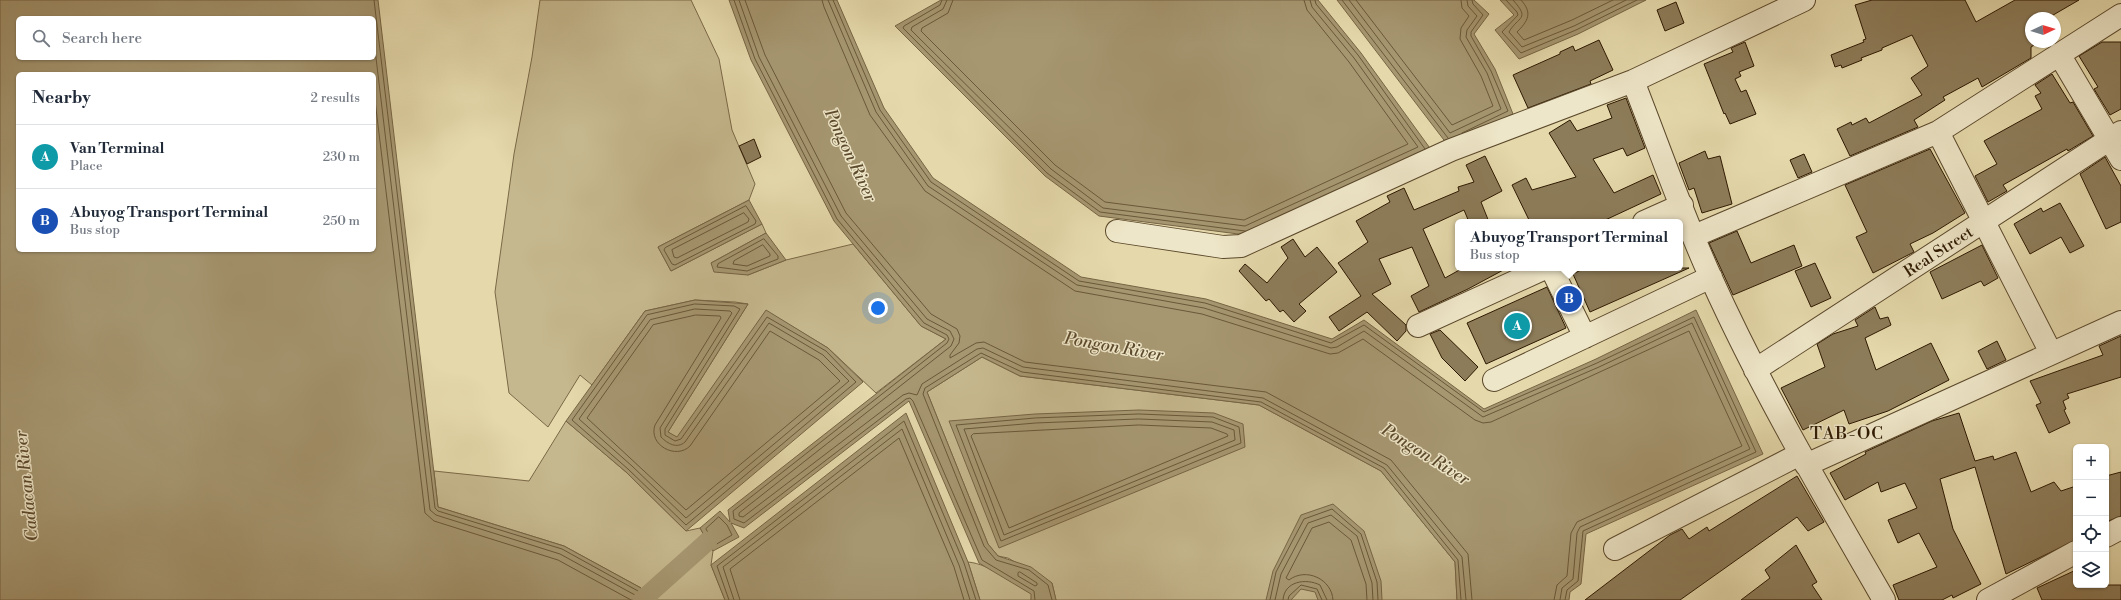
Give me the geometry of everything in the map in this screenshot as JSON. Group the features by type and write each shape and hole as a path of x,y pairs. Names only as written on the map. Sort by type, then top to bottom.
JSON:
{"street":[{"path":"1117,231 1223,247 1241,246 1452,150 1633,81 1804,0"},
{"path":"1694,236 1938,132 2121,14"},
{"path":"2059,54 2116,136 2121,159"},
{"path":"1633,81 1711,277 1755,370 1803,459 1884,600"},
{"path":"1938,132 2051,353"},
{"name":"Real Street","path":"1755,370 2116,136"},
{"path":"1651,219 1682,205"},
{"path":"1418,326 1538,271"},
{"path":"1552,271 1585,337"},
{"path":"1494,380 1711,277"},
{"path":"1615,549 1803,459 2121,322"},
{"path":"2109,534 2121,528"},
{"path":"1988,600 2073,554"}],"shaded area":[{"path":"540,0 691,0 719,59 732,130 755,184 749,200 658,247 671,271 762,224 766,233 711,263 748,275 786,260 853,244 921,326 946,339 876,393 828,348 766,311 677,438 668,432 748,304 695,300 645,311 592,385 580,375 548,427 509,393 495,292 514,154 532,57"},
{"path":"982,357 1020,376 1259,405 1381,471 1455,562 1457,600 1056,600 1052,583 1008,558 998,556 988,544 927,392"},
{"path":"566,421 626,472 686,531 700,528 713,551 711,565 725,600 650,600 641,588 564,546 438,507 434,471 529,481"},
{"path":"968,562 976,563 993,570 1032,594 1031,600 980,600"}],"water":[{"name":"Cadacan River","path":"0,0 378,0 438,507 564,546 641,588 650,600 0,600"},
{"name":"Pongon River","path":"729,0 837,0 884,108 933,178 1081,277 1206,299 1332,339 1364,320 1484,409 1596,359 1696,310 1763,454 1586,534 1581,584 1570,592 1569,600 1457,600 1455,562 1381,471 1259,405 1020,376 982,357 927,392 988,544 998,556 1031,567 1052,583 1056,600 1031,600 1031,594 979,563 909,401 744,528 731,523 739,537 713,551 700,528 720,511 730,522 728,510 946,339 921,326 834,221 751,60"},
{"path":"941,0 1318,0 1361,53 1432,151 1246,235 1099,216 1045,176 895,26"},
{"path":"1337,0 1474,0 1489,14 1474,34 1495,69 1513,114 1447,144"},
{"path":"1500,0 1646,0 1578,34 1519,59 1495,30 1514,15"},
{"path":"749,200 762,224 671,271 658,247"},
{"path":"766,233 786,260 748,275 714,272 711,263"},
{"path":"695,300 748,304 668,432 677,437 766,310 828,348 863,382 686,531 626,472 566,421 645,311"},
{"path":"1139,410 1214,413 1243,424 1245,447 999,548 949,421 1035,414"},
{"path":"906,413 968,562 980,600 725,600 711,565"},
{"path":"1333,504 1364,531 1381,581 1382,600 1318,600 1315,592 1301,589 1291,600 1266,600 1273,571 1301,515"}],"building":[{"path":"1872,0 1965,0 1976,22 2015,0 2079,0 2058,12 2025,12 2025,48 2031,48 2031,58 1982,87 1978,78 1943,97 1945,100 1914,120 1918,127 1850,156 1837,129 1851,122 1852,125 1866,118 1869,123 1922,95 1911,78 1928,66 1912,35 1882,48 1882,50 1861,58 1862,60 1842,68 1841,65 1835,67 1831,55 1864,42 1863,40 1866,39 1855,5"},
{"path":"1676,2 1684,23 1665,31 1657,10"},
{"path":"1599,40 1613,70 1590,81 1591,84 1528,108 1513,75 1560,54 1560,52 1573,46 1575,51"},
{"path":"1745,42 1754,66 1739,72 1741,76 1735,79 1741,92 1746,90 1756,114 1730,124 1725,113 1724,114 1704,64 1733,52 1731,48"},
{"path":"2102,42 2121,42 2121,109 2110,115 2094,89 2098,87 2079,56"},
{"path":"2052,74 2070,103 2073,102 2093,136 2068,151 2067,149 2003,185 2007,191 1988,202 1975,176 1997,164 1984,141 2042,109 2035,96 2041,93 2035,85"},
{"path":"1626,98 1645,148 1627,156 1623,148 1593,159 1614,193 1653,175 1661,194 1607,219 1529,219 1512,185 1526,178 1532,190 1576,177 1549,133 1570,120 1577,131 1612,118 1607,105"},
{"path":"754,139 761,157 747,164 739,146"},
{"path":"1930,149 1965,213 1933,233 1910,244 1914,252 1873,273 1856,237 1867,232 1845,185"},
{"path":"1705,151 1708,159 1720,156 1732,204 1702,213 1694,188 1689,190 1679,163"},
{"path":"1804,154 1812,172 1798,178 1790,160"},
{"path":"1485,156 1502,191 1481,202 1488,219 1468,219 1464,210 1423,229 1445,278 1458,271 1501,271 1468,289 1419,312 1411,296 1429,286 1412,247 1379,259 1391,284 1372,294 1406,325 1406,331 1397,341 1367,312 1339,331 1329,317 1361,296 1338,263 1368,242 1356,221 1390,202 1387,196 1404,188 1414,210 1459,191 1458,187 1474,182 1466,165"},
{"path":"2105,157 2121,186 2121,222 2106,229 2080,174"},
{"path":"2060,203 2084,246 2070,253 2061,237 2030,254 2014,224 2041,208 2043,212"},
{"path":"1737,231 1751,263 1794,245 1802,266 1733,295 1709,243"},
{"path":"1293,239 1305,257 1317,247 1337,272 1299,304 1306,311 1294,322 1283,310 1280,312 1269,299 1266,301 1239,271 1245,264 1267,283 1288,258 1281,247"},
{"path":"1982,245 1998,278 1984,286 1981,281 1942,299 1930,272"},
{"path":"1815,263 1831,298 1811,307 1795,271"},
{"path":"1579,271 1682,271 1590,312 1573,274"},
{"path":"1547,287 1566,328 1486,364 1467,323"},
{"path":"1875,307 1880,319 1888,317 1891,325 1865,338 1876,370 1931,343 1949,380 1888,411 1849,424 1844,410 1803,430 1781,388 1825,367 1817,344 1833,334 1858,326 1855,320"},
{"path":"1440,330 1478,367 1465,381 1442,358 1430,334"},
{"path":"2121,336 2121,377 2067,394 2069,398 2063,401 2066,409 2064,410 2070,423 2049,433 2036,405 2041,403 2030,381 2103,355 2099,346"},
{"path":"1997,341 2006,360 1987,369 1978,351"},
{"path":"1959,413 1975,461 1993,456 1994,460 2016,452 2031,492 2054,482 2061,491 2073,487 2073,541 2006,574 1975,467 1940,479 1953,529 1981,584 1953,598 1952,595 1942,600 1899,600 1893,585 1937,567 1919,533 1898,543 1888,520 1917,508 1905,483 1881,492 1878,482 1845,500 1830,473 1866,454 1865,452 1932,421"},
{"path":"2121,472 2121,516 2109,521 2109,480 2109,475"},
{"path":"1797,476 1824,522 1808,531 1797,517 1680,600 1585,600 1670,535 1682,529 1689,539 1707,527 1709,531"},
{"path":"1796,545 1817,582 1812,585 1822,600 1741,600 1770,578 1765,570"},
{"path":"2073,571 2073,588 2109,588 2109,585 2121,585 2121,600 2042,600 2037,588"}],"waterway":[{"path":"642,600 708,541"}],"place":[{"name":"Abuyog Transport Terminal","path":"1569,299"},
{"name":"Van Terminal","path":"1517,326"}],"district":[{"name":"TAB-OC","path":"1847,433"}]}
